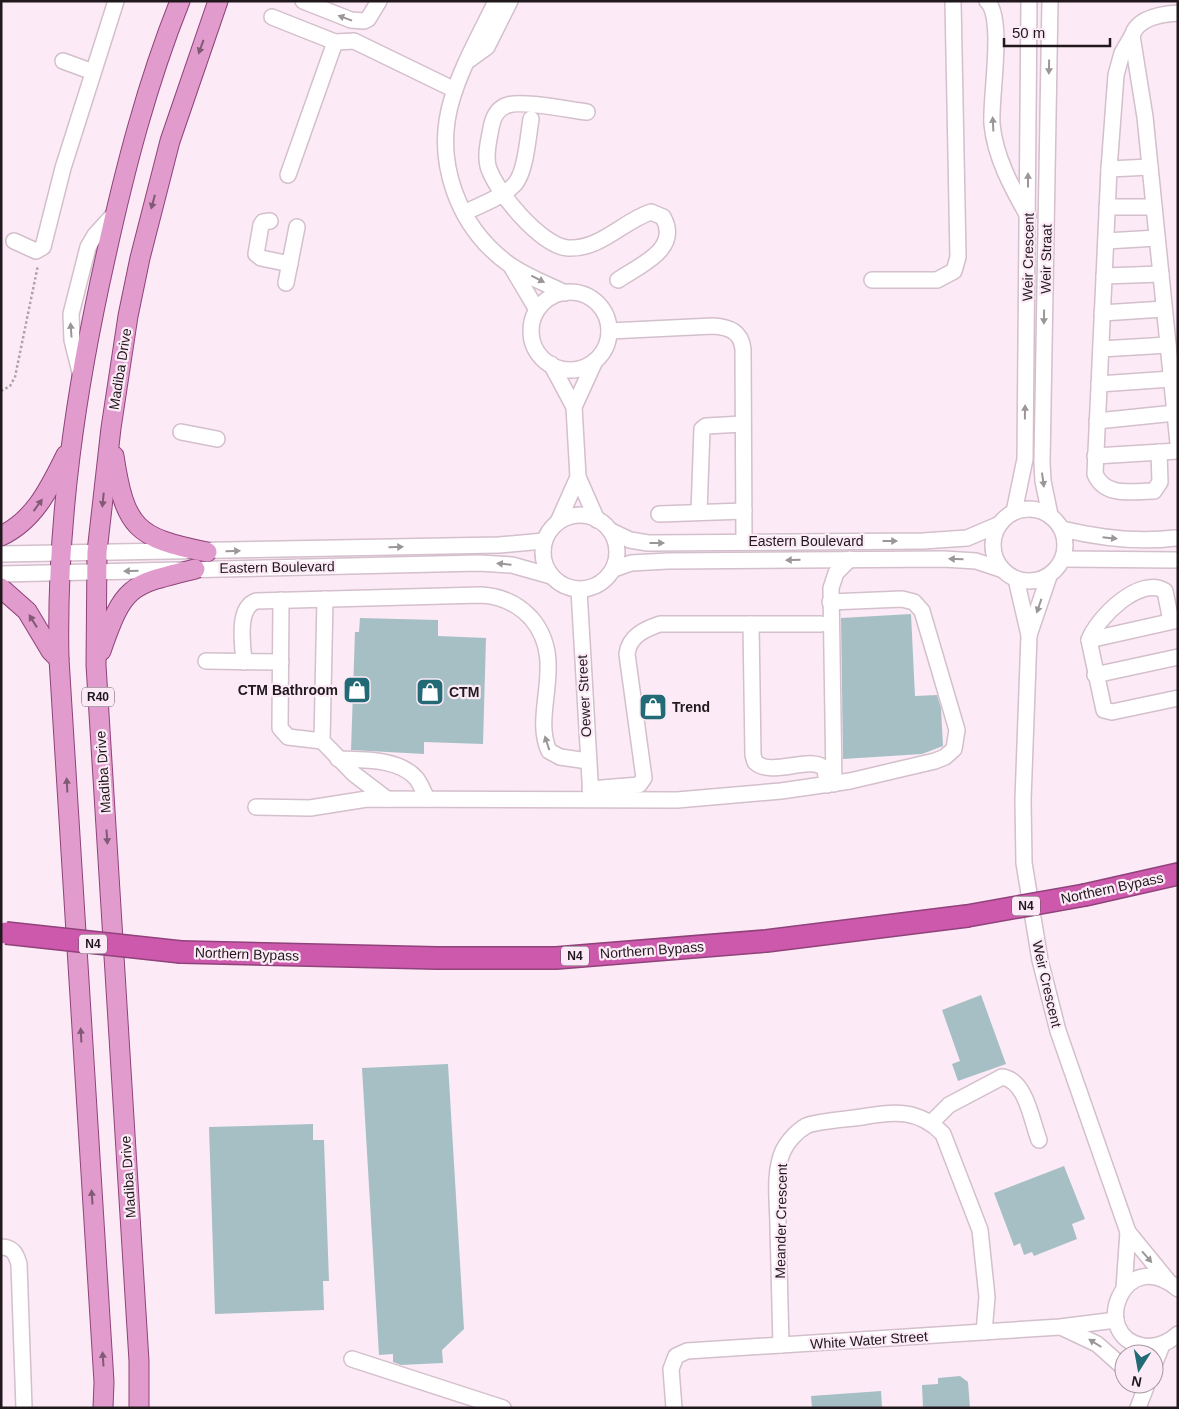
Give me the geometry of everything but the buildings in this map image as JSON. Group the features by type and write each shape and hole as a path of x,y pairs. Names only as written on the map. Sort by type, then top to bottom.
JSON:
{"highway":[{"name":"Northern Bypass","path":"4,933 181,952 436,958 556,958 766,941 967,916 1085,895 1178,874"}],"main road":[{"name":"R40","path":"103,1408 104,1382 59,659 58,573 71,445 86,346 125,171 159,57 180,1"},
{"name":"Madiba Drive","path":"139,1408 139,1362 96,665 97,552 128,316 148,224 170,141 218,1"},
{"path":"112,428 123,502 134,522 148,535 166,543 207,552"},
{"path":"1,536 24,522 35,510 71,445"},
{"path":"96,665 114,616 128,594 144,583 195,569"},
{"path":"1,588 27,611 51,651 59,659"}],"street":[{"path":"14,241 36,251 41,249 63,168 116,1"},
{"path":"303,1 351,20 364,21 371,15 379,1"},
{"path":"496,1 455,90 448,118 446,153 453,189 464,214 491,249 511,266 565,292 583,294 594,300 603,309 608,321 609,331 606,347 594,361 574,407"},
{"path":"468,62 487,47 510,1"},
{"path":"872,280 937,280 954,271 958,258 953,1"},
{"path":"987,1 994,12 996,30 992,123 996,152 1028,217"},
{"name":"Weir Straat","path":"1050,1 1042,463 1043,481 1050,515"},
{"name":"Weir Crescent","path":"1014,512 1025,459 1028,2"},
{"path":"1159,452 1160,482 1154,491 1118,492 1108,489 1095,474 1109,169 1116,75 1122,53 1134,29 1145,20 1178,13"},
{"path":"272,17 335,42 354,41 455,90"},
{"path":"1132,36 1145,117 1178,443"},
{"path":"288,175 335,42"},
{"path":"63,61 93,72"},
{"path":"587,112 516,103 499,109 492,123 487,160 502,193 542,236 565,248 594,243 652,212 663,217 669,236 665,247 618,280"},
{"path":"464,214 515,184 521,173 531,119"},
{"path":"1109,169 1150,168"},
{"path":"1107,207 1154,207"},
{"path":"270,221 263,222 261,225 256,254 261,258 290,264"},
{"path":"286,283 297,227"},
{"path":"1106,240 1157,238"},
{"path":"511,266 537,310"},
{"path":"1104,276 1161,274"},
{"path":"565,292 546,300 537,310 532,322 535,346 542,357 564,369 576,369 594,361"},
{"path":"1102,313 1164,309"},
{"path":"609,331 714,326 735,331 741,339 743,349 744,542"},
{"path":"1100,349 1168,345"},
{"path":"552,364 574,407 578,477 597,520"},
{"path":"1099,384 1171,378"},
{"path":"1097,421 1175,413"},
{"path":"699,512 702,429 706,426 743,424"},
{"path":"181,432 217,439"},
{"path":"1095,456 1178,451"},
{"path":"551,576 545,566 542,553 544,541 550,530 558,522 578,477"},
{"path":"1029,635 1049,576 1063,559 1066,544 1062,529 1050,515 1039,510 1026,509 1014,512 1000,524 995,532 994,552 1002,570 1016,579 1027,582 1049,576"},
{"path":"659,514 744,511"},
{"path":"558,522 580,515 597,520"},
{"name":"Eastern Boulevard","path":"597,520 611,531 630,540 648,543 958,539 978,535 1000,524"},
{"path":"1062,529 1111,538 1141,540 1176,537 1172,549 1176,561 1063,559"},
{"path":"611,531 618,550 614,569"},
{"name":"Eastern Boulevard","path":"1,554 207,552 499,545 544,541"},
{"path":"830,784 831,588 836,573 850,559"},
{"name":"Eastern Boulevard","path":"1,574 479,563 512,565 551,576 568,588 579,590 599,585 614,569 631,563 668,561 963,559 1002,570"},
{"path":"1016,579 1029,635"},
{"path":"1089,640 1174,620 1164,591 1158,588 1146,588 1129,596 1115,606 1098,624 1089,640 1101,707 1107,712 1178,698"},
{"name":"Oewer Street","path":"579,590 590,795"},
{"path":"244,662 244,616 247,608 256,601 489,595 510,602 526,612 542,636 547,653 545,743 549,751 554,755 588,761"},
{"path":"325,599 322,741 338,759 387,799"},
{"path":"256,807 310,808 345,801 387,799 590,795 677,800 781,791 830,784 946,757 954,749 957,730 930,631 922,611 918,606 902,599 830,602"},
{"path":"281,600 280,728 282,732 294,739 322,741"},
{"path":"590,795 639,785 644,778 627,654 632,642 645,629 660,624 821,624"},
{"path":"751,624 753,755 755,762 767,768 818,764 825,770 830,784"},
{"name":"Weir Crescent","path":"1029,635 1023,800 1024,863 1040,960 1058,1031 1128,1232"},
{"path":"1095,675 1178,657"},
{"path":"206,661 281,662"},
{"path":"338,759 380,762 404,769 416,778 427,799"},
{"path":"984,1332 987,1297 980,1230 943,1134 932,1122 949,1105 1002,1077 1012,1078 1019,1085 1039,1140"},
{"name":"Meander Crescent","path":"781,1345 778,1173 782,1152 794,1136 807,1126 884,1113 905,1113 932,1122"},
{"path":"1128,1232 1173,1285"},
{"path":"1128,1232 1124,1288 1116,1303 1116,1320 1128,1344"},
{"path":"1,1247 7,1247 15,1252 19,1264 24,1408"},
{"path":"1124,1288 1133,1281 1144,1277 1156,1277 1173,1285"},
{"name":"White Water Street","path":"674,1408 671,1369 676,1356 687,1351 1060,1327 1116,1320"},
{"path":"1060,1327 1097,1344 1114,1359"},
{"path":"1163,1344 1178,1334"},
{"path":"352,1359 502,1408"},
{"path":"1136,1394 1138,1408"},
{"path":"1138,1408 1143,1394"}],"path":[{"path":"1,391 10,386 15,377 41,249"}],"place":[{"name":"CTM Bathroom","path":"357,690"},
{"name":"CTM","path":"430,692"},
{"name":"Trend","path":"653,707"}]}
